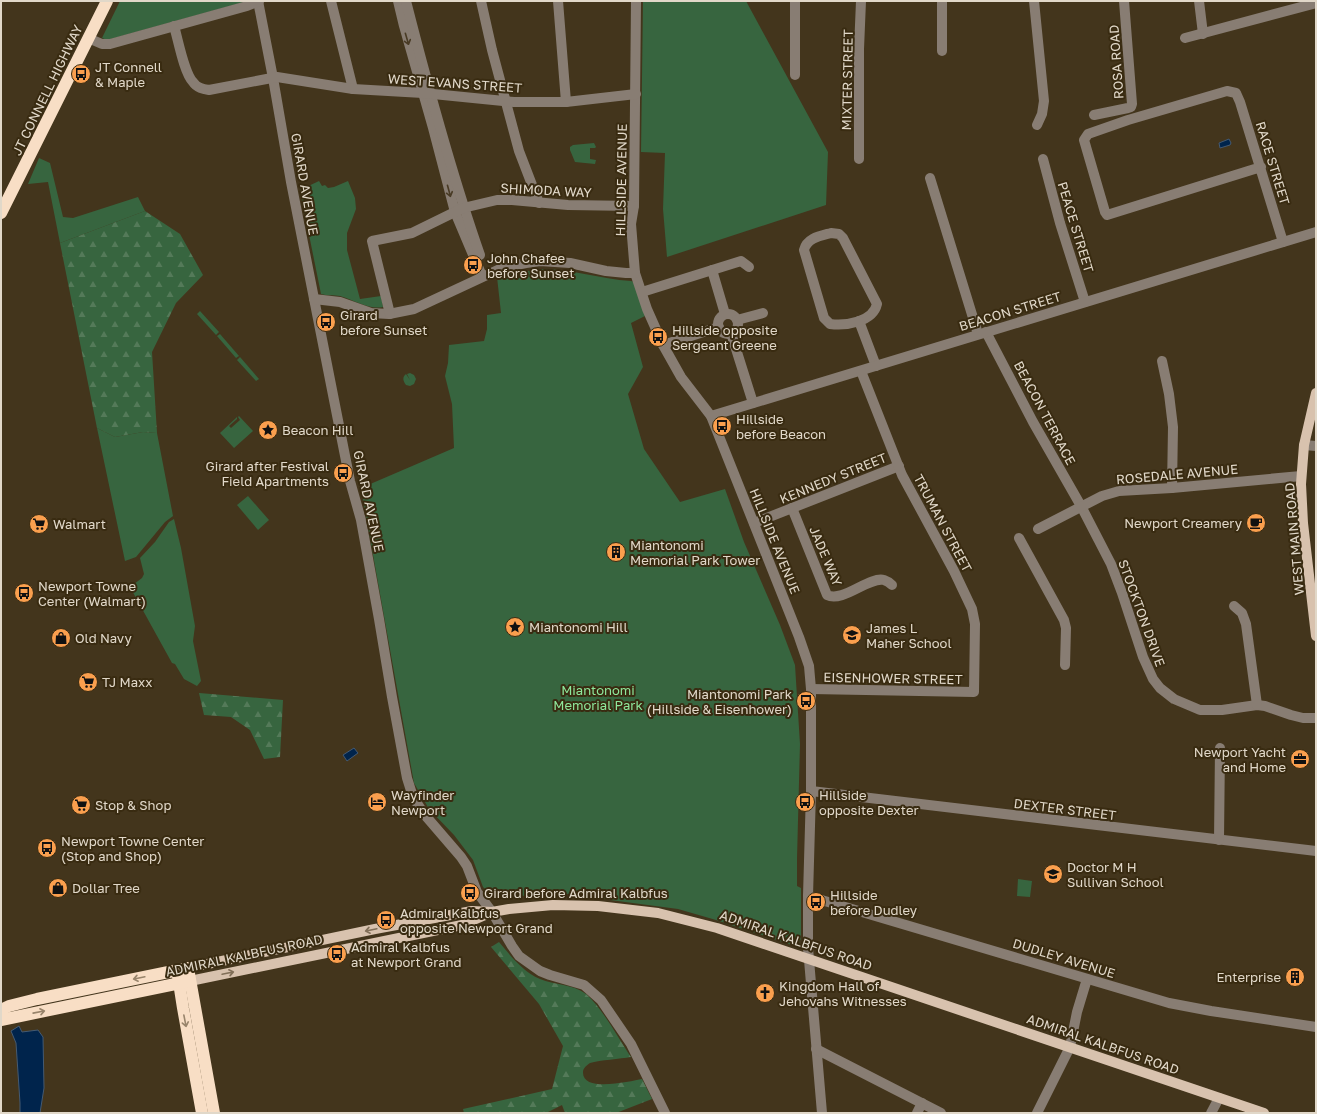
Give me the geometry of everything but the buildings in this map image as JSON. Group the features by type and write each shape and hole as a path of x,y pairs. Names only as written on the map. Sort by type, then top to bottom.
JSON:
{"highway":[{"name":"JT CONNELL HIGHWAY","path":"1,213 107,1"},
{"path":"183,969 202,1113"},
{"name":"ADMIRAL KALBFUS ROAD","path":"4,1008 183,969"},
{"path":"184,982 214,1113"},
{"name":"ADMIRAL KALBFUS ROAD","path":"1,1020 184,982"}],"main road":[{"name":"WEST MAIN ROAD","path":"1316,393 1304,445 1301,476 1302,523 1316,636"},
{"name":"ADMIRAL KALBFUS ROAD","path":"183,969 472,911 492,912 553,905 598,906 640,910 698,922 1264,1113"},
{"name":"ADMIRAL KALBFUS ROAD","path":"184,982 462,925 492,912"}],"street":[{"path":"88,38 102,44 108,44 247,6 258,1"},
{"name":"GIRARD AVENUE","path":"258,1 291,182 350,481 361,520 380,619 392,696 413,797 424,814 461,857 468,870 476,892 492,912 512,946 520,956 540,971 584,985 601,1000 631,1044 665,1113"},
{"path":"331,1 353,89"},
{"path":"398,1 404,26 427,94"},
{"path":"406,1 427,94 459,210 484,275"},
{"path":"481,1 520,151 539,203"},
{"path":"558,1 566,102"},
{"name":"HILLSIDE AVENUE","path":"636,1 634,206 631,224 635,273 662,345 681,377 711,416 799,637 809,666 811,689 812,791 808,896 809,959 822,1113"},
{"path":"795,1 795,75"},
{"name":"MIXTER STREET","path":"859,159 859,49 861,1"},
{"path":"942,1 942,52"},
{"path":"1034,1 1044,101 1042,114 1038,125"},
{"name":"ROSA ROAD","path":"1094,115 1128,108 1131,107 1132,104 1124,1"},
{"path":"1199,1 1203,34"},
{"path":"1185,38 1316,3"},
{"name":"WEST EVANS STREET","path":"174,26 187,73 192,82 198,87 210,90 273,78 353,89 507,101 566,102 636,94"},
{"name":"RACE STREET","path":"1261,167 1107,215 1084,142 1088,134 1128,120 1227,90 1236,92 1261,167 1283,242"},
{"name":"PEACE STREET","path":"1043,159 1060,223 1085,302"},
{"name":"BEACON TERRACE","path":"930,178 982,333 1081,506"},
{"name":"SHIMODA WAY","path":"390,314 372,241 412,233 459,210 497,200 634,206"},
{"name":"BEACON STREET","path":"711,416 1316,232"},
{"path":"831,233 839,234 844,238 877,304 873,313 859,321 837,325 830,324 826,321 815,290 804,250 807,243 812,239 831,233"},
{"path":"314,299 340,302 371,313 390,314 414,308 502,268 540,261 570,262 606,271 635,273"},
{"path":"642,292 741,261 748,267"},
{"path":"712,270 725,314"},
{"path":"737,320 763,313"},
{"path":"725,314 732,315 737,320 737,328 731,333 724,332 719,327 719,319 725,314"},
{"path":"859,321 876,366"},
{"path":"662,345 719,327"},
{"path":"731,333 753,403"},
{"path":"1162,361 1169,394 1173,427 1172,488"},
{"name":"TRUMAN STREET","path":"861,370 899,466 914,499 954,571 972,609 975,624 974,692"},
{"path":"1304,445 1316,446"},
{"name":"KENNEDY STREET","path":"754,523 899,466"},
{"name":"ROSEDALE AVENUE","path":"1038,529 1102,496 1119,491 1172,488 1301,476"},
{"name":"STOCKTON DRIVE","path":"1081,506 1116,573 1143,657 1153,679 1160,688 1174,699 1200,710 1222,710 1257,705 1265,706 1290,716 1316,718"},
{"name":"JADE WAY","path":"792,508 827,595 838,596 877,580 884,580 892,585"},
{"path":"1021,542 1064,620 1066,628 1065,665"},
{"path":"1234,606 1242,613 1247,627 1257,705"},
{"name":"EISENHOWER STREET","path":"811,689 974,692"},
{"path":"1219,840 1220,748"},
{"name":"DEXTER STREET","path":"812,791 1316,851"},
{"name":"DUDLEY AVENUE","path":"808,896 1169,1003 1316,1027"},
{"path":"1037,1113 1070,1047 1077,1012 1087,979"},
{"path":"816,1049 941,1113"},
{"path":"1211,1113 1219,1098"},
{"path":"917,1113 922,1103"}],"green space":[{"path":"120,1 248,1 107,40 102,38"},
{"path":"643,1 746,1 828,152 826,205 667,257 663,209 665,153 641,152"},
{"path":"594,143 596,147 590,148 590,159 596,160 595,164 575,162 570,147 573,145"},
{"path":"39,158 50,163 63,217 73,218 138,197 145,211 60,243 48,182 28,184"},
{"path":"319,181 322,186 325,185 328,188 348,181 355,198 356,209 347,233 347,250 360,299 381,296 383,307 372,307 340,296 321,294 300,190"},
{"path":"145,211 180,234 203,275 176,303 152,352 157,433 143,432 115,437 97,428 60,243"},
{"name":"Miantonomi Memorial Park","path":"541,269 552,269 634,282 645,316 631,323 643,367 628,394 644,449 680,502 725,489 744,542 780,625 795,665 800,744 797,886 801,888 801,939 798,943 792,945 678,909 610,900 586,894 551,894 503,897 492,896 483,887 473,860 454,835 429,809 414,783 361,488 454,448 452,404 445,376 448,363 449,345 484,341 487,329 487,315 501,313 497,277"},
{"path":"200,311 219,332 216,335 197,314"},
{"path":"220,334 239,356 236,358 217,336"},
{"path":"240,357 259,379 256,381 237,360"},
{"path":"410,373 414,375 416,379 414,384 410,386 406,385 403,379 406,374 410,380 407,374"},
{"path":"239,416 253,431 234,448 220,433 237,417 237,419 229,426 231,428 240,420 238,417"},
{"path":"97,428 115,437 143,432 157,433 173,516 165,522 136,557 125,561"},
{"path":"248,496 269,520 258,530 237,505"},
{"path":"174,519 181,548 195,626 193,641 201,681 197,686 184,679 175,664 172,663 130,587 142,578 144,574 140,558 155,542 169,522"},
{"path":"199,693 283,700 280,757 264,759 250,730 231,717 204,715"},
{"path":"1018,879 1032,881 1030,897 1017,896"},
{"path":"499,942 517,963 534,976 545,981 575,988 586,994 604,1016 631,1057 590,1063 583,1071 585,1078 590,1082 598,1084 618,1083 642,1079 652,1099 616,1113 565,1113 562,1105 546,1113 464,1113 463,1109 552,1089 563,1046 539,1004 491,947"}],"water":[{"path":"1229,139 1231,143 1230,145 1220,148 1219,143"},
{"path":"354,748 358,753 347,761 343,755"},
{"path":"19,1026 22,1032 38,1030 43,1037 44,1088 40,1113 20,1113 16,1043 11,1031"}],"place":[{"name":"JT Connell & Maple","path":"81,74"},
{"name":"John Chafee before Sunset","path":"473,265"},
{"name":"Girard before Sunset","path":"326,322"},
{"name":"Hillside opposite Sergeant Greene","path":"658,337"},
{"name":"Hillside before Beacon","path":"722,426"},
{"name":"Beacon Hill","path":"268,430"},
{"name":"Girard after Festival Field Apartments","path":"343,473"},
{"name":"Newport Creamery","path":"1256,523"},
{"name":"Walmart","path":"39,524"},
{"name":"Miantonomi Memorial Park Tower","path":"616,552"},
{"name":"Newport Towne Center (Walmart)","path":"24,593"},
{"name":"Miantonomi Hill","path":"515,627"},
{"name":"James L Maher School","path":"852,635"},
{"name":"Old Navy","path":"61,638"},
{"name":"TJ Maxx","path":"88,682"},
{"name":"Miantonomi Park (Hillside & Eisenhower)","path":"806,701"},
{"name":"Newport Yacht and Home","path":"1300,759"},
{"name":"Wayfinder Newport","path":"377,802"},
{"name":"Hillside opposite Dexter","path":"805,802"},
{"name":"Stop & Shop","path":"81,805"},
{"name":"Newport Towne Center (Stop and Shop)","path":"47,848"},
{"name":"Doctor M H Sullivan School","path":"1053,874"},
{"name":"Dollar Tree","path":"58,888"},
{"name":"Girard before Admiral Kalbfus","path":"470,893"},
{"name":"Hillside before Dudley","path":"816,902"},
{"name":"Admiral Kalbfus opposite Newport Grand","path":"386,920"},
{"name":"Admiral Kalbfus at Newport Grand","path":"337,954"},
{"name":"Enterprise","path":"1295,977"},
{"name":"Kingdom Hall of Jehovahs Witnesses","path":"765,993"}]}
